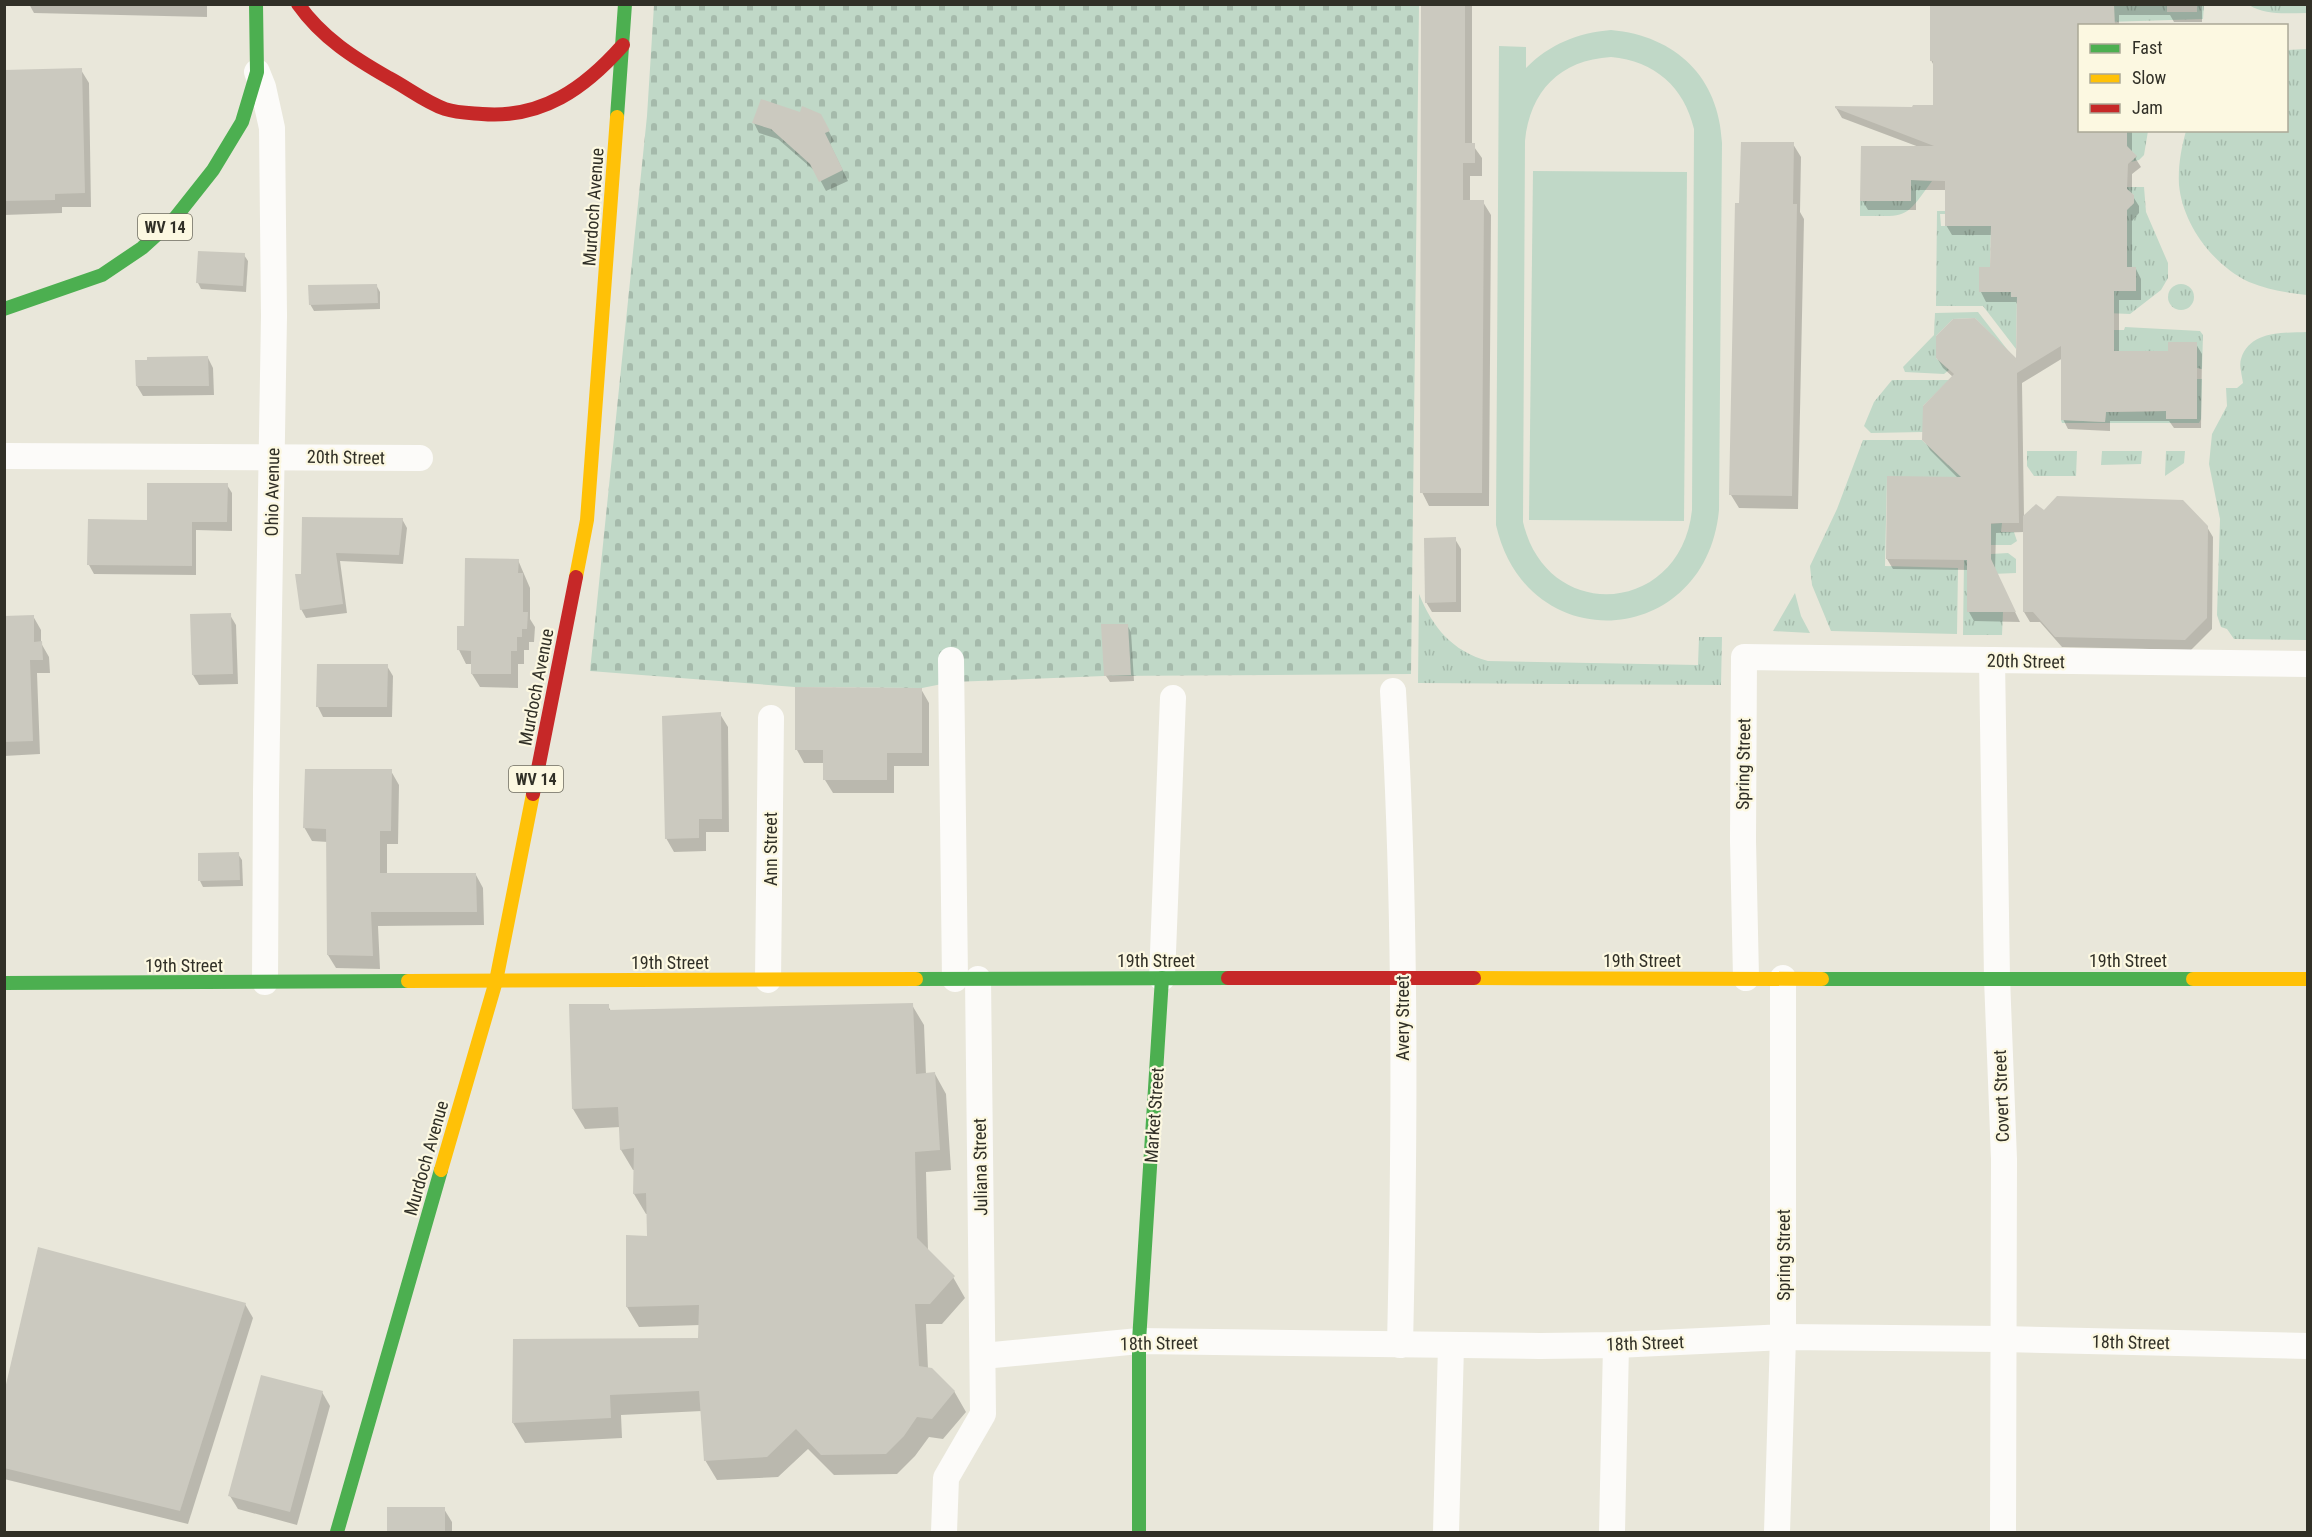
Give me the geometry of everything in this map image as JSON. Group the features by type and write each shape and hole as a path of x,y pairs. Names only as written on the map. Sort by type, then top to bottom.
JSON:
{"street":[{"name":"Ohio Avenue","path":"256,4 257,72 272,128 274,316 265,982"},
{"path":"298,4 327,38 348,56 444,108 471,114 517,113 553,104 589,81 623,45"},
{"name":"Murdoch Avenue","path":"336,1533 496,981 587,520 625,4"},
{"name":"WV 14","path":"4,309 102,275 142,248 175,218 213,170 242,122 257,72"},
{"name":"20th Street","path":"4,456 420,458"},
{"name":"20th Street","path":"1744,657 2307,664"},
{"name":"Spring Street","path":"1744,657 1743,841 1746,978"},
{"name":"Juliana Street","path":"944,1533 946,1478 983,1414 983,1356 951,660"},
{"name":"Covert Street","path":"1992,660 1997,978 2004,1159 2003,1533"},
{"name":"Avery Street","path":"1393,691 1400,807 1402,1249 1400,1345"},
{"name":"Market Street","path":"1139,1533 1140,1341 1162,978 1173,698"},
{"name":"Ann Street","path":"768,980 771,718"},
{"name":"19th Street","path":"4,983 1162,978 2307,979"},
{"name":"Spring Street","path":"1777,1533 1783,1337 1783,978"},
{"name":"18th Street","path":"983,1356 1140,1341 1451,1346 1616,1345 1783,1337 2307,1346"},
{"path":"1612,1533 1616,1345"},
{"path":"1446,1533 1451,1346"}],"green space":[{"path":"654,5 1419,5 1411,674 1104,676 952,682 922,688 795,687 590,671 647,116"},
{"path":"2167,5 2167,12 2197,12 2197,5 2204,5 2203,19 2107,22 2108,6"},
{"path":"2249,5 2307,5 2307,13 2270,12"},
{"path":"1611,30 1655,41 1674,51 1690,64 1703,80 1713,98 1722,143 1719,510 1707,556 1683,590 1651,611 1614,620 1577,616 1542,599 1514,569 1496,525 1499,46 1526,47 1526,68 1545,52 1565,41","holes":["1611,57 1654,70 1675,89 1683,101 1694,129 1692,510 1683,545 1664,571 1640,587 1612,594 1584,591 1558,578 1537,555 1523,522 1525,141 1533,107 1551,81 1577,64 1593,59"]},
{"path":"2308,49 2307,295 2256,285 2236,275 2223,265 2193,229 2179,185 2180,158 2186,132 2288,132 2288,50"},
{"path":"2127,132 2148,132 2144,155 2139,160 2131,162 2134,159 2134,153 2127,150"},
{"path":"1533,171 1687,172 1684,521 1529,520"},
{"path":"1911,180 1932,181 1910,209 1896,215 1860,216 1860,201 1911,201"},
{"path":"2127,187 2144,187 2146,212 2168,263 2168,278 2161,290 2130,314 2106,313 2105,291 2136,291 2136,268 2127,267 2127,206 2134,203 2134,195 2127,192"},
{"path":"1937,211 1945,211 1945,214 1940,214 1941,226 1991,226 1990,267 1979,292 2011,292 2011,297 2017,297 2016,349 1983,306 1936,306"},
{"path":"2181,284 2190,288 2194,297 2190,306 2181,310 2172,306 2168,297 2172,288"},
{"path":"1978,312 2010,353 1993,359 1992,335 1975,318 1953,319 1936,336 1936,358 1949,370 1944,374 1905,372 1903,367 1934,335 1935,313"},
{"path":"2125,327 2200,331 2203,335 2202,369 2197,368 2168,343 2168,351 2105,351 2105,330 2124,330"},
{"path":"2307,332 2307,640 2234,639 2227,629 2221,627 2217,615 2220,519 2209,464 2212,434 2227,406 2226,388 2237,388 2243,383 2240,361 2245,350 2260,338 2269,335"},
{"path":"2197,379 2202,379 2199,423 2062,423 2061,420 2105,422 2106,412 2166,411 2167,419 2196,419"},
{"path":"1892,380 1949,380 1923,406 1923,432 1871,433 1864,426 1874,402"},
{"path":"1863,440 1922,440 1948,465 1983,464 2007,509 1887,476 1885,566 1958,568 1957,634 1831,631 1812,585 1810,566 1837,509"},
{"path":"2027,451 2077,451 2076,476 2034,476 2027,466"},
{"path":"2102,451 2142,451 2141,464 2101,465"},
{"path":"2166,451 2185,451 2184,463 2165,476"},
{"path":"2002,523 2001,532 2014,532 2017,541 2011,545 1991,545 1991,524"},
{"path":"2008,553 2016,559 2016,573 1968,575 1967,612 2003,612 2002,635 1963,635 1964,560 1990,560 1991,554"},
{"path":"1795,593 1801,616 1810,633 1773,631"},
{"path":"1419,594 1437,628 1445,636 1464,651 1488,661 1698,665 1699,637 1722,637 1721,685 1418,683"}],"building":[{"path":"1421,4 1465,4 1465,143 1475,143 1475,163 1463,163 1463,200 1484,200 1482,493 1420,493"},
{"path":"1930,4 2114,4 2115,24 2078,24 2078,132 2127,132 2127,146 2137,156 2128,164 2127,189 2134,195 2134,203 2127,210 2127,267 2136,267 2136,291 2114,291 2114,351 2168,351 2168,342 2197,342 2197,419 2166,419 2166,411 2106,412 2105,422 2061,420 2061,346 2017,373 2019,523 1991,523 1991,559 2016,612 1967,612 1967,560 1886,559 1887,476 1961,477 1922,440 1923,406 1954,374 1936,358 1936,336 1953,319 1975,318 2016,358 2017,297 2011,297 2011,292 1979,292 1979,267 1990,267 1991,226 1945,226 1945,181 1911,180 1911,201 1860,201 1861,146 1934,146 1835,108 1835,106 1933,105 1933,61 1930,61"},
{"path":"82,68 85,193 55,194 55,200 4,201 4,70"},
{"path":"761,99 800,112 802,106 821,114 830,131 825,133 843,170 819,182 810,164 771,129 752,123"},
{"path":"1741,142 1794,142 1793,204 1797,204 1792,496 1729,495 1735,203 1739,203"},
{"path":"198,251 245,253 243,286 196,283"},
{"path":"377,284 378,303 309,305 308,285"},
{"path":"208,356 209,386 136,386 135,360 147,360 147,357"},
{"path":"147,483 228,483 227,522 192,522 192,566 87,565 88,519 147,520"},
{"path":"2057,496 2183,500 2208,526 2207,618 2185,640 2055,637 2033,612 2023,612 2023,516 2036,504 2044,510"},
{"path":"302,517 403,518 399,555 336,553 343,604 300,610 295,574 301,574"},
{"path":"1456,537 1456,602 1425,603 1424,538"},
{"path":"465,558 519,559 518,573 523,573 523,612 528,612 527,629 522,629 522,637 517,637 517,651 511,651 511,674 471,674 471,651 457,650 457,626 464,626"},
{"path":"231,613 233,674 192,675 190,614"},
{"path":"34,615 34,642 42,641 43,660 30,660 33,741 4,742 4,616"},
{"path":"1101,624 1128,624 1131,675 1104,676"},
{"path":"317,664 388,664 387,707 316,707"},
{"path":"795,687 922,688 922,753 887,753 887,780 823,780 823,750 795,750"},
{"path":"721,712 722,819 699,819 699,838 665,839 662,716"},
{"path":"305,769 392,769 391,831 380,831 380,873 476,873 477,912 371,912 373,956 327,955 326,829 303,828"},
{"path":"239,852 240,880 198,881 198,853"},
{"path":"913,1003 916,1074 935,1072 940,1150 915,1152 917,1238 955,1276 930,1304 915,1304 919,1366 932,1368 955,1391 932,1419 917,1417 904,1436 886,1454 821,1455 796,1429 767,1457 704,1461 699,1391 610,1395 611,1418 512,1423 513,1339 698,1338 699,1305 626,1307 626,1235 647,1236 646,1193 633,1194 634,1148 620,1150 618,1107 572,1109 569,1004 609,1004 609,1010"},
{"path":"38,1247 246,1303 180,1511 4,1468 4,1393"},
{"path":"261,1375 323,1391 290,1512 228,1496"},
{"path":"387,1507 445,1507 445,1533 387,1533"}],"traffic: fast":[{"path":"4,309 102,275 142,248 175,218 213,170 242,122 257,72 256,4"},
{"path":"617,117 625,4"},
{"path":"1139,1532 1139,1341 1162,978"},
{"path":"916,979 1228,978"},
{"path":"1822,979 2193,979"},
{"path":"4,983 408,981"},
{"path":"337,1532 441,1170"}],"traffic: slow":[{"path":"576,577 587,520 617,117"},
{"path":"441,1170 496,981 533,794"},
{"path":"1474,978 1822,979"},
{"path":"408,981 916,979"},
{"path":"2193,979 2308,979"}],"traffic: jam":[{"path":"298,4 317,27 351,55 430,103 459,112 504,114 543,106 578,87 623,45"},
{"path":"533,794 576,577"},
{"path":"1228,978 1474,978"}]}
